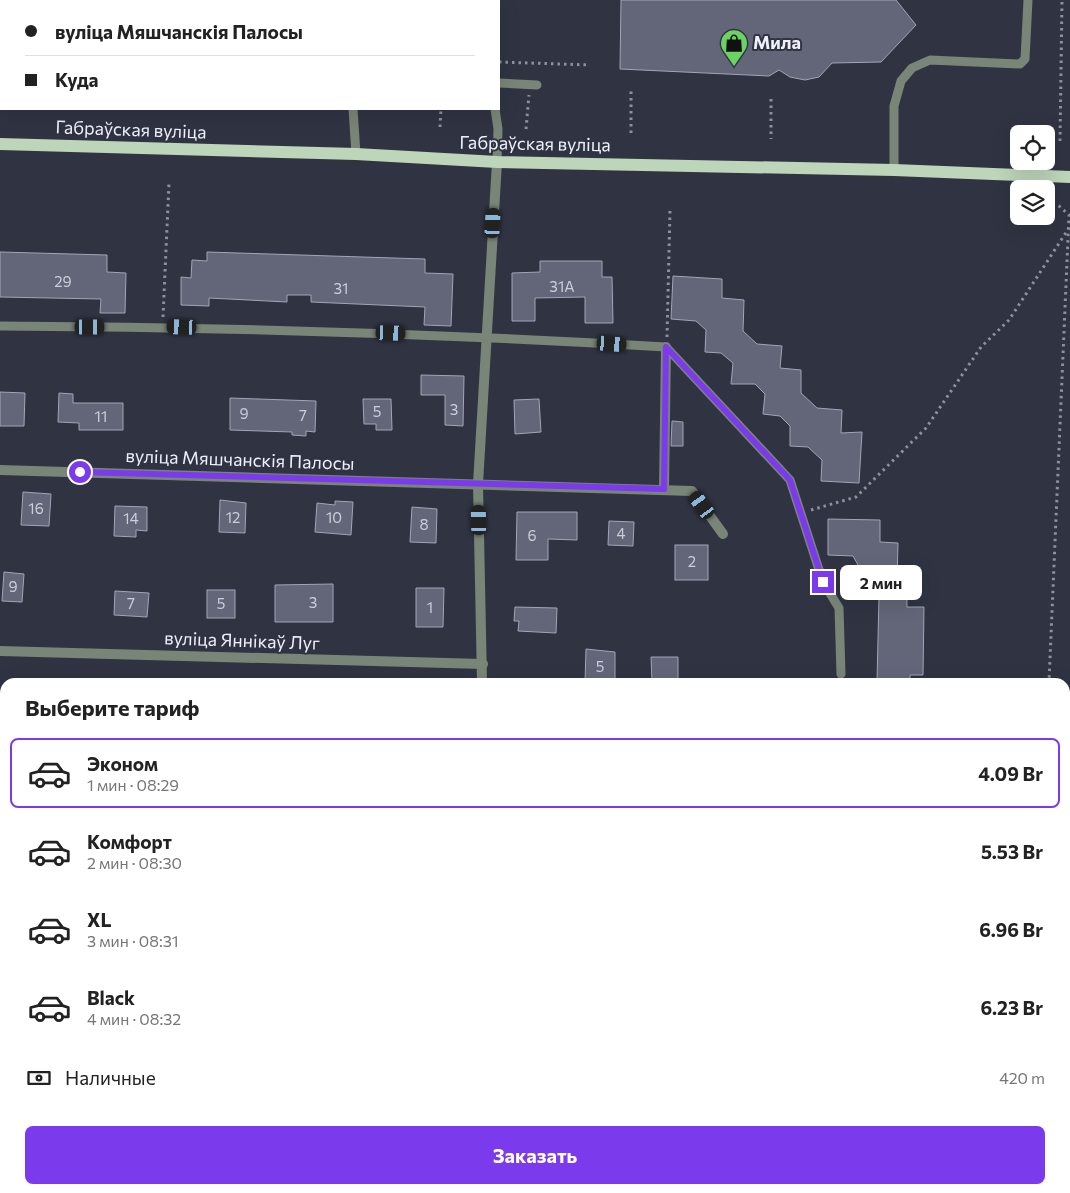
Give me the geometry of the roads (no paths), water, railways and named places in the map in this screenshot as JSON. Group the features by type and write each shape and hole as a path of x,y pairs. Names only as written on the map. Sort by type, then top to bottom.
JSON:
{"main road":[{"name":"Габраўская вуліца","path":"0,144 356,154 497,162 894,170 1070,177"}],"street":[{"path":"482,678 478,484 497,162"},
{"path":"664,489 666,347"},
{"name":"вуліца Мяшчанскія Палосы","path":"0,470 692,491 723,534"},
{"name":"вуліца Яннікаў Луг","path":"0,651 483,664"}],"lane":[{"path":"894,170 894,106 900,81 912,68 930,60 1020,64 1025,59 1028,0"},
{"path":"500,83 533,85"},
{"path":"354,110 356,154"},
{"path":"495,110 498,129 497,162"},
{"path":"0,326 163,327 486,336 666,347 790,480 823,582 839,608 841,674"}],"place":[{"name":"Мила","path":"734,67"}]}
